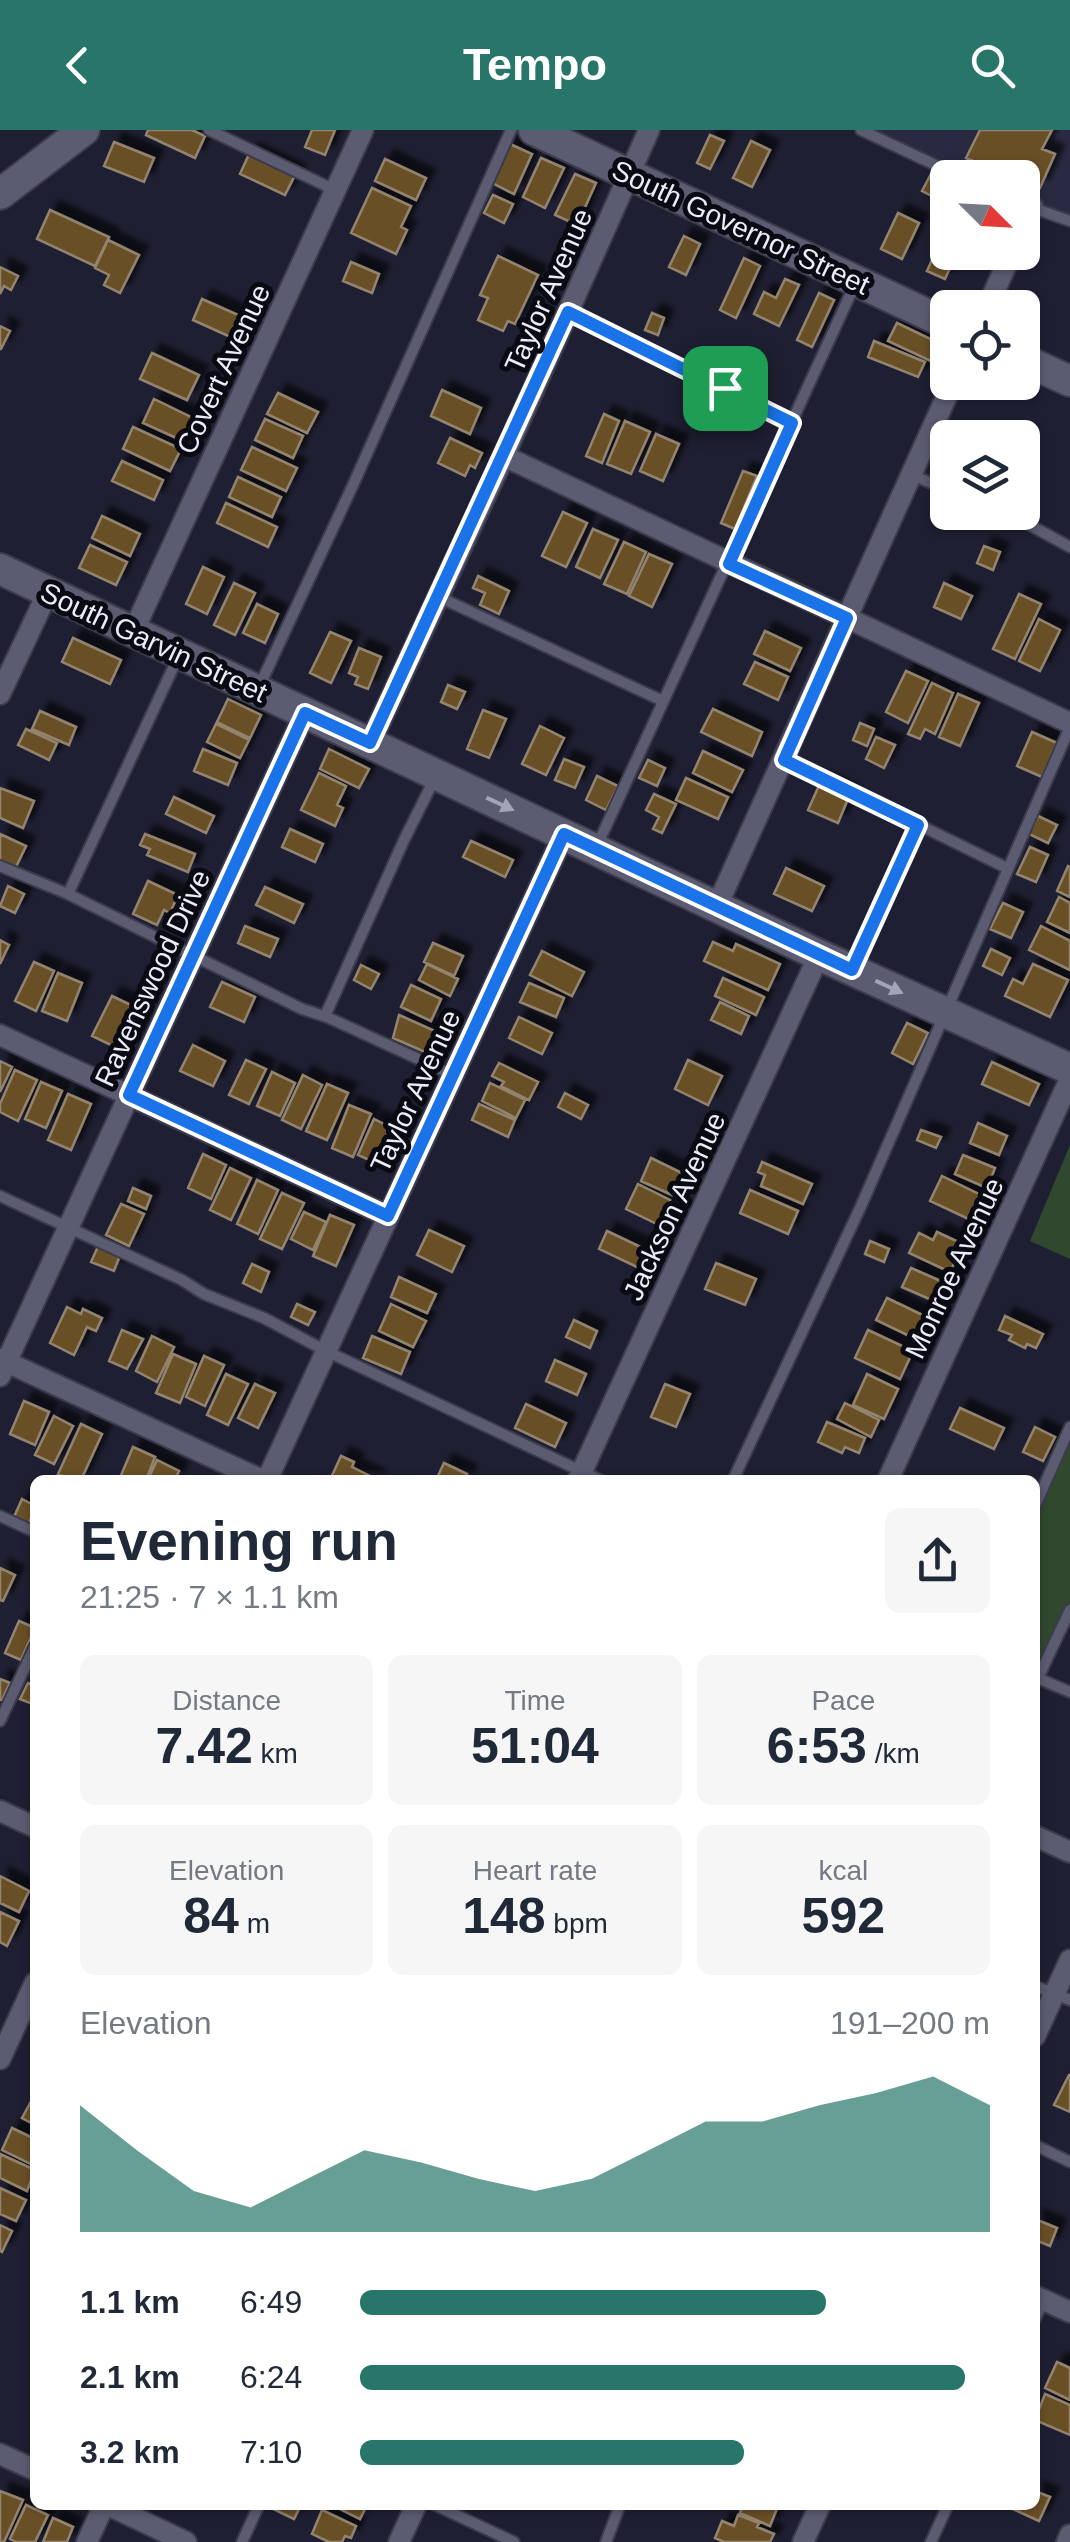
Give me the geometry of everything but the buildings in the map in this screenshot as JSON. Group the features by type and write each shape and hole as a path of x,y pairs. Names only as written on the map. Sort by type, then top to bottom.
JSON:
{"street":[{"path":"0,194 84,130"},
{"name":"Covert Avenue","path":"132,632 363,130"},
{"name":"South Governor Street","path":"534,130 930,316"},
{"name":"Taylor Avenue","path":"370,743 504,456 649,130"},
{"path":"1040,368 1070,382"},
{"path":"717,906 945,400"},
{"path":"504,456 1070,725"},
{"name":"South Garvin Street","path":"0,569 943,1013 1068,1067"},
{"path":"0,694 48,592"},
{"name":"Ravenswood Drive","path":"2,1365 70,1228 305,713"},
{"name":"Taylor Avenue","path":"266,1475 564,834"},
{"name":"Jackson Avenue","path":"588,1475 820,955"},
{"path":"0,1035 388,1216"},
{"name":"Monroe Avenue","path":"890,1475 1068,1067"},
{"path":"2,1365 253,1475"},
{"path":"0,1811 30,1825"},
{"path":"1040,1838 1070,1852"},
{"path":"1040,2024 1070,1960"},
{"path":"0,2060 30,1995"},
{"path":"1040,2305 1070,2312"},
{"path":"0,2454 30,2468"},
{"path":"87,2542 103,2510"},
{"path":"117,2510 186,2542"},
{"path":"399,2542 414,2510"},
{"path":"803,2542 818,2510"},
{"path":"1067,2542 1070,2535"}],"lane":[{"path":"209,130 336,190"},
{"path":"257,690 361,468 511,130"},
{"path":"861,130 930,162"},
{"path":"1040,209 1070,220"},
{"path":"596,849 856,281"},
{"path":"568,312 792,423"},
{"path":"912,475 930,482"},
{"path":"1039,530 1070,547"},
{"path":"439,597 662,702"},
{"path":"68,894 180,654"},
{"path":"735,1475 861,1206 1070,725"},
{"path":"784,760 1007,868"},
{"path":"325,1016 437,775"},
{"path":"852,970 918,825"},
{"path":"0,866 68,894 302,1009 452,1075"},
{"path":"0,1196 182,1280 204,1294 264,1318 583,1475"},
{"path":"1040,1495 1070,1427"},
{"path":"0,1516 30,1530"},
{"path":"1040,1672 1070,1610"},
{"path":"0,1721 30,1657"},
{"path":"1040,1679 1070,1692"},
{"path":"1040,2147 1070,2162"},
{"path":"242,2542 257,2510"},
{"path":"446,2510 514,2542"},
{"path":"605,2542 618,2510"},
{"path":"931,2542 946,2510"}],"shaded area":[{"path":"862,130 1070,130 1070,225 1040,212 1040,160 930,161"}],"green space":[{"path":"1070,1145 1070,1259 1030,1241"},
{"path":"1070,1426 1070,1612 1042,1673 1040,1672 1040,1491"}],"route":[{"path":"568,312 725,388 792,423 729,564 847,618 784,760 918,825 852,970 564,834 388,1216 129,1095 305,713 370,743 568,312"}]}
